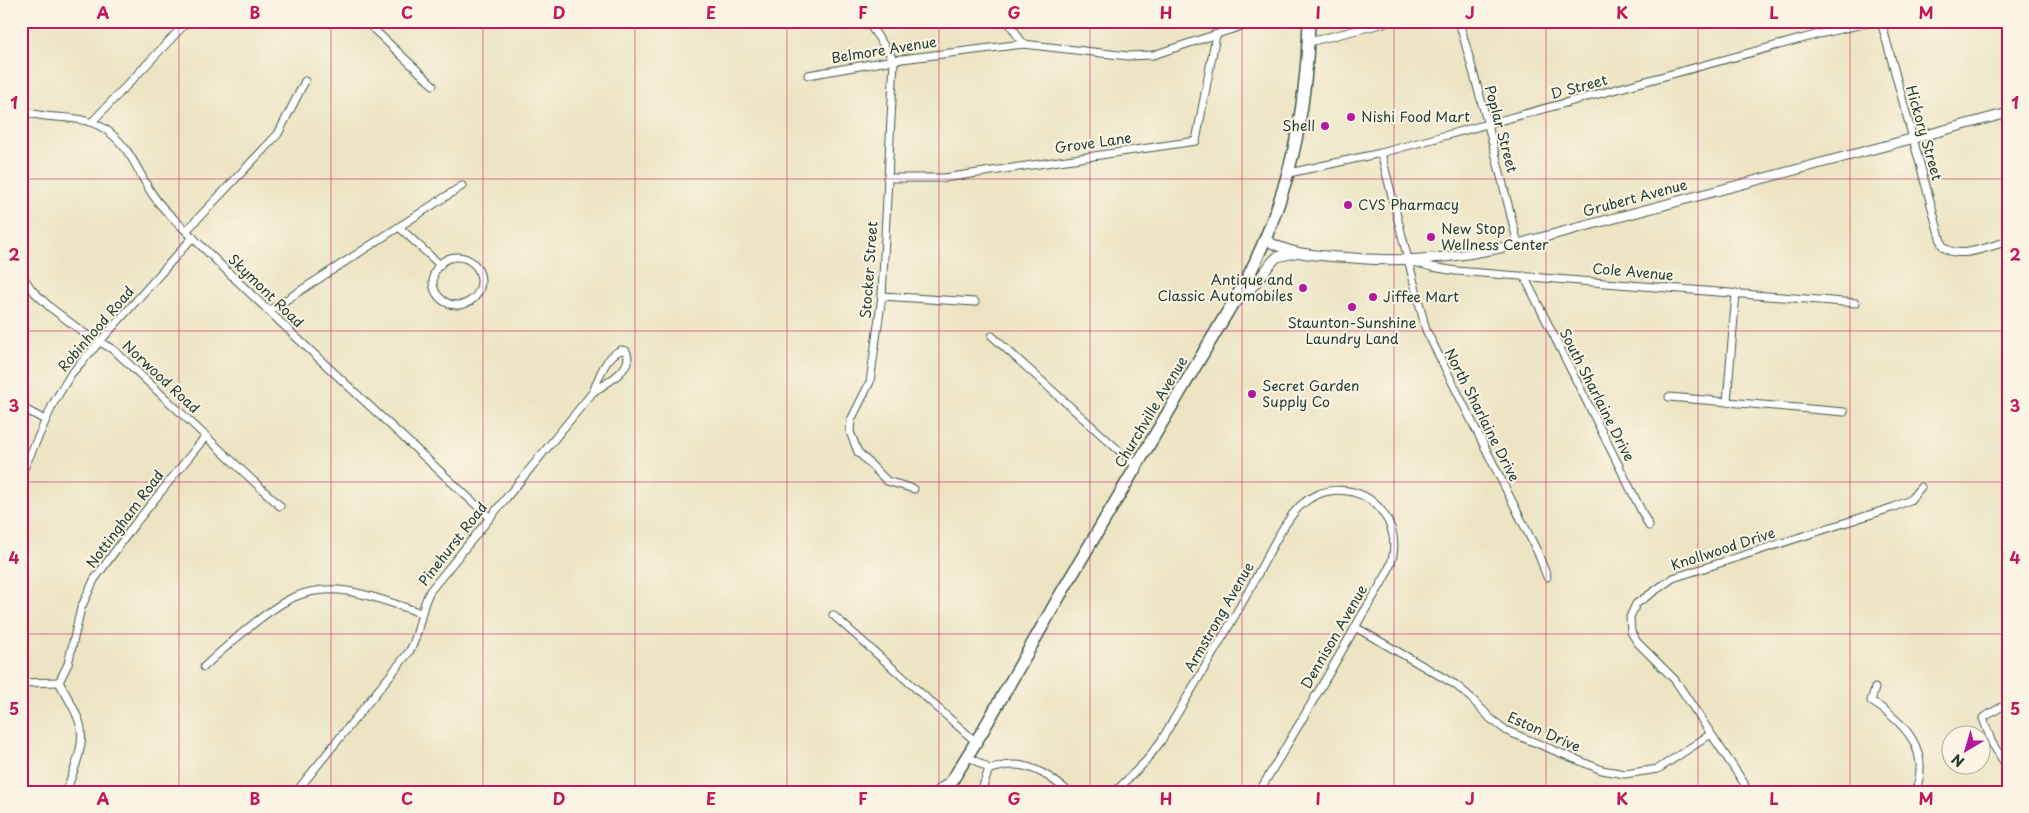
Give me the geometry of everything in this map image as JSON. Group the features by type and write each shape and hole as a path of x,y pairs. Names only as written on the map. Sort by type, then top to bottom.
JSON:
{"main road":[{"name":"Churchville Avenue","path":"945,792 968,756 1229,310 1266,240 1289,173 1302,114 1309,42 1309,21"}],"street":[{"path":"366,21 433,85"},
{"path":"867,21 894,60"},
{"path":"1008,21 1023,44"},
{"name":"Belmore Avenue","path":"808,75 894,60 1023,44 1137,56 1162,53 1257,21"},
{"path":"1309,42 1393,21"},
{"name":"Poplar Street","path":"1459,21 1488,124 1518,244"},
{"name":"D Street","path":"1289,173 1381,154 1819,34 1875,21"},
{"name":"Hickory Street","path":"1881,21 1942,245 1953,253 1961,253 2008,241"},
{"path":"92,122 186,22"},
{"name":"Grove Lane","path":"887,178 944,178 1196,140 1216,35"},
{"name":"Stocker Street","path":"894,60 882,296 870,382 851,420 850,432 858,452 888,481 914,489"},
{"path":"187,230 278,134 305,81"},
{"name":"Skymont Road","path":"21,110 36,115 76,118 92,122 124,146 158,202 269,311 489,517"},
{"name":"Grubert Avenue","path":"1266,240 1295,253 1409,261 1450,258 1518,244 2008,113"},
{"name":"North Sharlaine Drive","path":"1381,154 1422,316 1431,342 1538,553 1547,576"},
{"path":"269,311 462,186"},
{"path":"399,227 440,265"},
{"name":"Robinhood Road","path":"21,475 45,420 63,386 82,360 193,237"},
{"path":"1229,310 1256,283 1272,262 1277,258 1295,253"},
{"path":"458,258 473,264 479,272 481,281 476,296 460,305 450,304 441,298 435,289 434,282 435,274 440,265 448,259 458,258"},
{"name":"Cole Avenue","path":"1409,261 1444,270 1856,303"},
{"name":"Norwood Road","path":"21,274 32,290 52,308 84,333 100,340 114,350 280,506"},
{"name":"South Sharlaine Drive","path":"1524,276 1649,526"},
{"path":"1727,402 1736,293"},
{"path":"882,296 975,302"},
{"path":"992,336 1136,466"},
{"name":"Pinehurst Road","path":"296,792 409,652 417,636 421,613 430,591 593,392 615,378 629,357 626,351 621,350 614,355 602,369 593,392"},
{"path":"1669,397 1844,412"},
{"path":"21,407 45,420"},
{"name":"Nottingham Road","path":"60,682 68,664 81,608 94,580 129,532 206,436"},
{"name":"Knollwood Drive","path":"1748,791 1675,680 1633,636 1630,619 1636,604 1673,578 1894,507 1910,500 1922,487"},
{"name":"Armstrong Avenue","path":"1115,792 1146,761 1161,741 1281,533 1297,509 1315,495 1328,491 1345,490 1363,496"},
{"name":"Dennison Avenue","path":"1259,792 1389,567 1393,551 1392,532 1386,516 1376,505 1363,496"},
{"path":"204,668 219,652 275,606 308,592 328,590 354,592 421,613"},
{"path":"833,615 976,742"},
{"name":"Eston Drive","path":"1355,627 1456,685 1491,719 1507,731 1602,770 1625,774 1658,769 1711,734"},
{"path":"21,683 60,682 80,723 81,743 66,792"},
{"path":"1875,688 1871,701 1897,720 1907,731 1914,744 1920,766 1914,792"},
{"path":"2001,707 1983,718 1992,743 2008,768"},
{"path":"968,756 989,768 1011,765 1029,767 1058,783 1069,792"},
{"path":"981,792 989,768"},
{"path":"938,792 953,779"}],"place":[{"name":"Nishi Food Mart","path":"1351,117"},
{"name":"Shell","path":"1325,126"},
{"name":"CVS Pharmacy","path":"1348,205"},
{"name":"New Stop Wellness Center","path":"1431,237"},
{"name":"Antique and Classic Automobiles","path":"1303,288"},
{"name":"Jiffee Mart","path":"1373,297"},
{"name":"Staunton-Sunshine Laundry Land","path":"1352,307"},
{"name":"Secret Garden Supply Co","path":"1252,394"}]}
